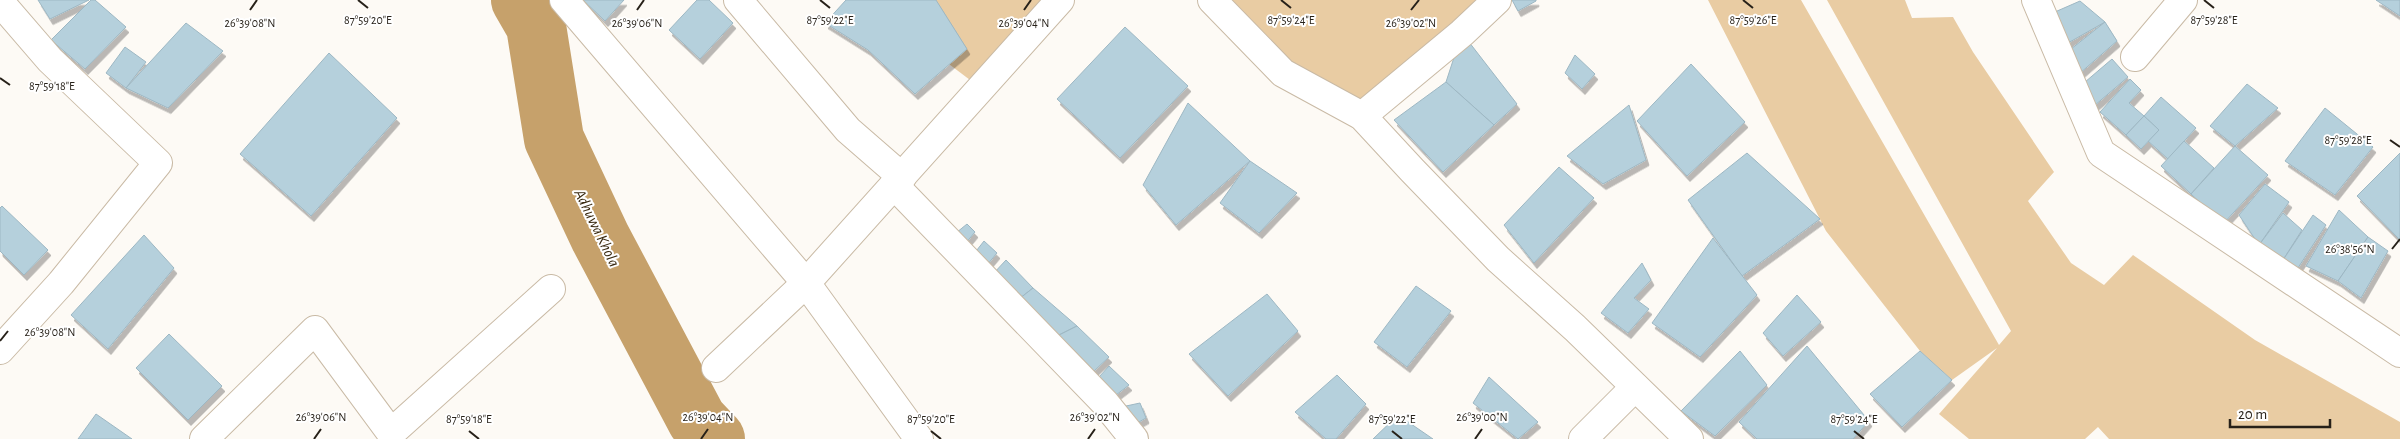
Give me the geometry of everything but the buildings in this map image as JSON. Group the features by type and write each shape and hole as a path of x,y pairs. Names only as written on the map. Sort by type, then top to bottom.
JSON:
{"street":[{"path":"564,0 806,283 919,439"},
{"path":"738,0 848,130 898,181 1104,403 1134,439"},
{"path":"716,368 806,283 1060,0"},
{"path":"1212,0 1282,73 1362,116 1498,259 1575,328 1689,439"},
{"path":"1362,116 1462,33 1497,0"},
{"path":"2036,0 2101,153 2400,353"},
{"path":"2135,57 2183,0"},
{"path":"0,2 50,60 158,163 61,283 0,350"},
{"path":"204,439 315,330 391,437 551,289"},
{"path":"1583,439 1634,387"}],"shaded area":[{"path":"864,0 1060,0 982,89"},
{"path":"1204,0 1497,0 1362,116"},
{"path":"1708,0 1801,0 1999,345 2011,331 1827,0 1905,0 1912,18 1953,17 1973,52 2054,172 2028,201 2071,263 2104,285 2133,255 2255,340 2400,422 2400,439 2109,439 2098,427 2085,439 1969,439 1939,414 1997,348 1952,380 1920,351 1826,231"}],"waterway":[{"name":"Adhuwa Khola","path":"521,0 536,26 554,139 600,237 697,420 715,439"}]}
